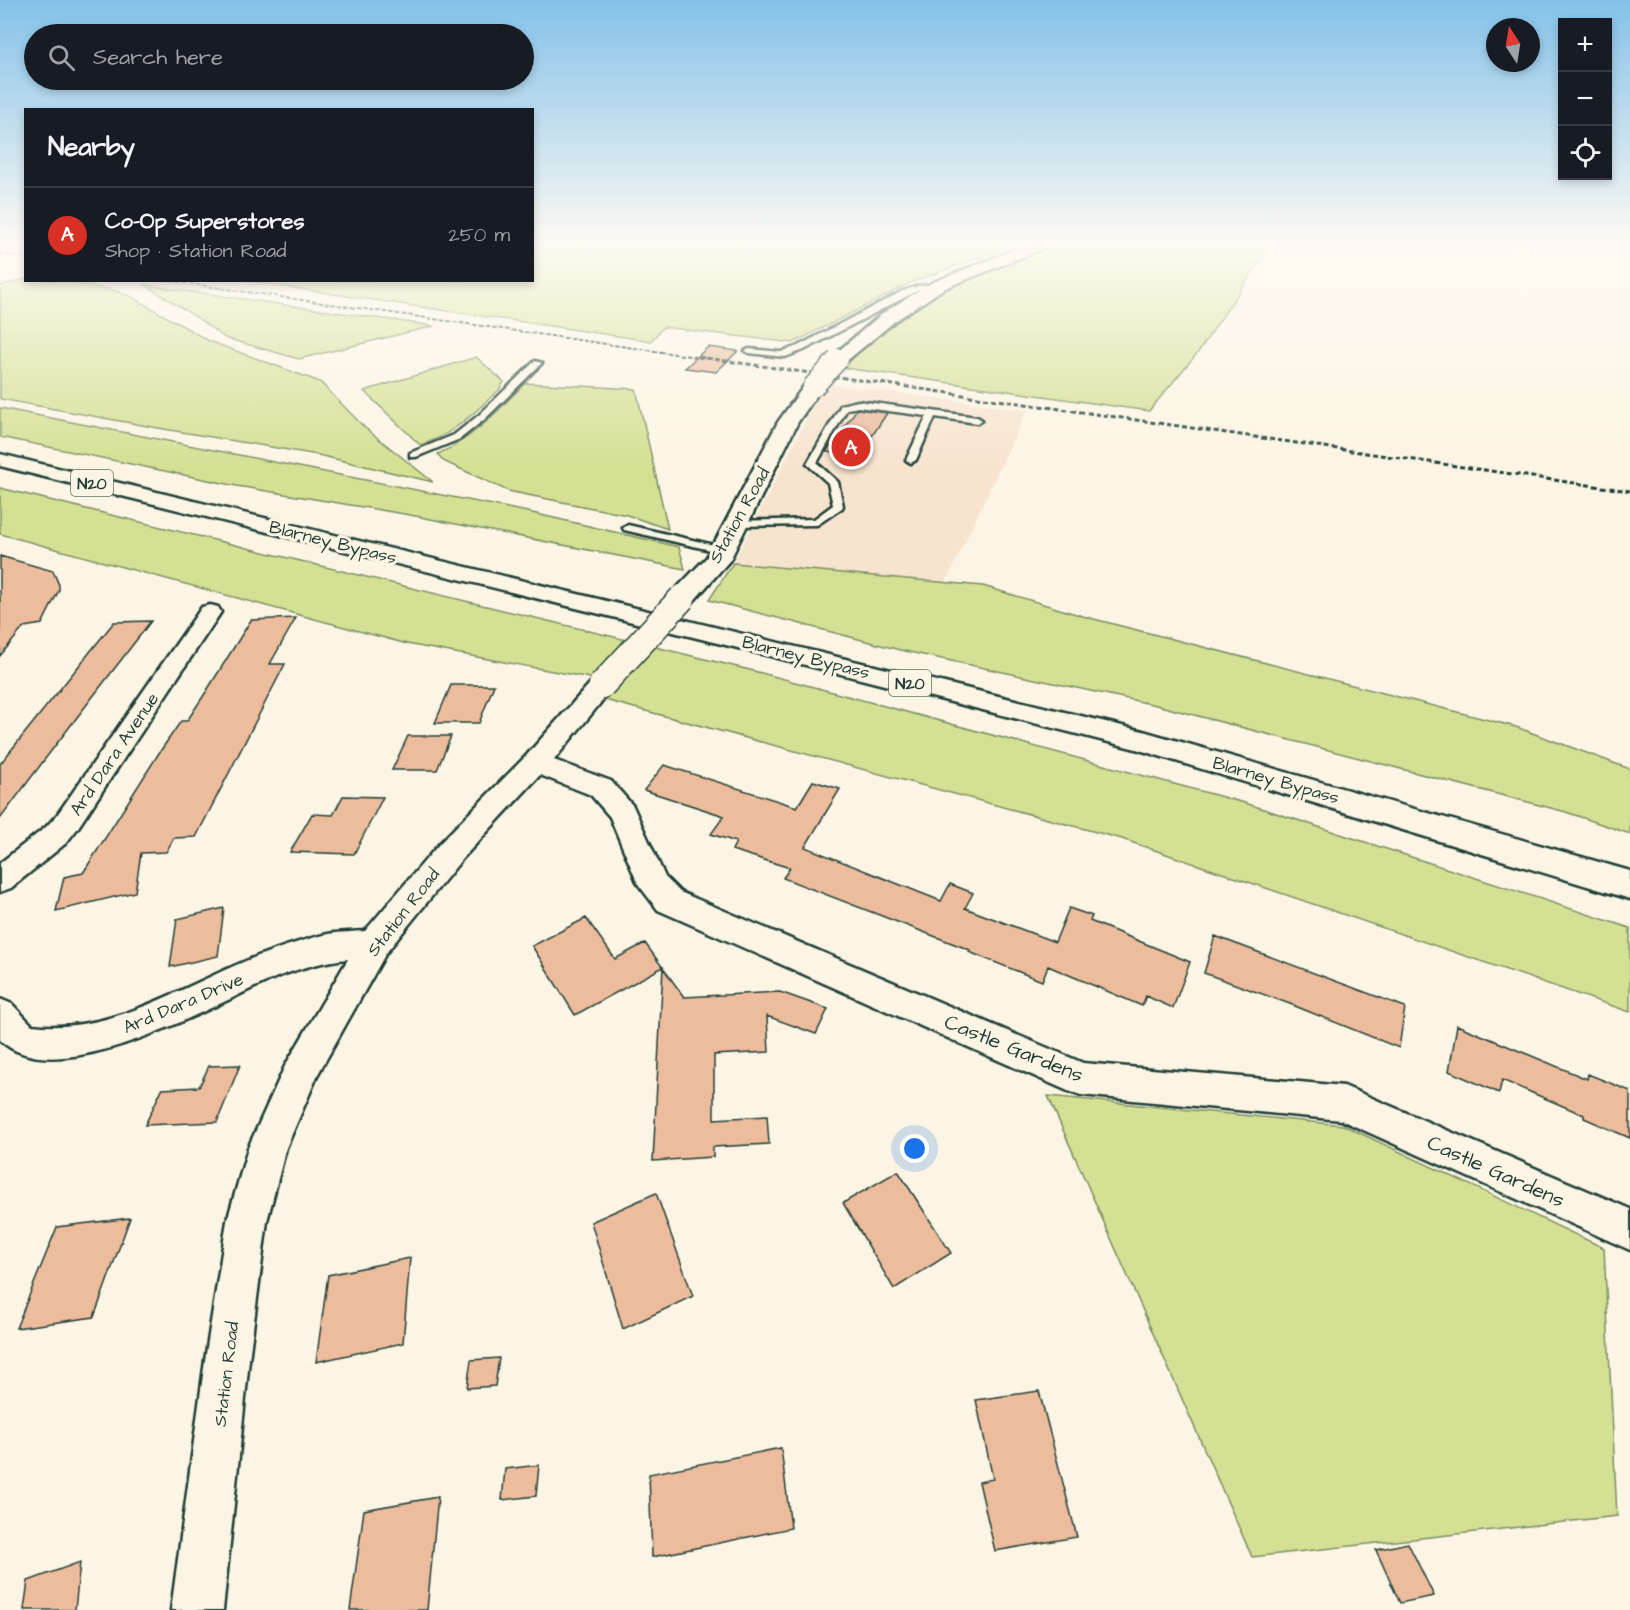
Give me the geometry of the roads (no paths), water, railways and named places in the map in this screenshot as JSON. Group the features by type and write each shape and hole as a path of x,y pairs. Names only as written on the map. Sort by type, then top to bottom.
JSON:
{"main road":[{"name":"Station Road","path":"602,686 718,560 788,422 813,387 838,359 888,318"},
{"name":"Blarney Bypass","path":"0,460 761,645 1143,741 1630,885"}],"street":[{"name":"Ard Dara Avenue","path":"0,880 56,836 67,822 210,612"},
{"name":"Station Road","path":"197,1610 227,1360 250,1210 267,1148 303,1066 374,944 451,851 536,763 602,686"},
{"name":"Castle Gardens","path":"536,763 601,788 623,813 653,884 669,901 1016,1052 1081,1079 1344,1103 1630,1230"},
{"name":"Ard Dara Drive","path":"0,1014 22,1039 55,1043 105,1034 152,1019 269,966 329,947 374,944"}],"lane":[{"path":"768,363 856,318"},
{"path":"749,351 782,355"},
{"path":"413,455 457,437 482,417 538,363"},
{"path":"736,524 818,522 838,506 833,482 812,464 844,407 858,404 978,420"},
{"path":"911,460 932,414"},
{"path":"628,528 723,550"}],"railway":[{"path":"428,318 710,359"},
{"path":"699,357 1630,491"}],"place":[{"name":"Co-Op Superstores","path":"851,447"}]}
